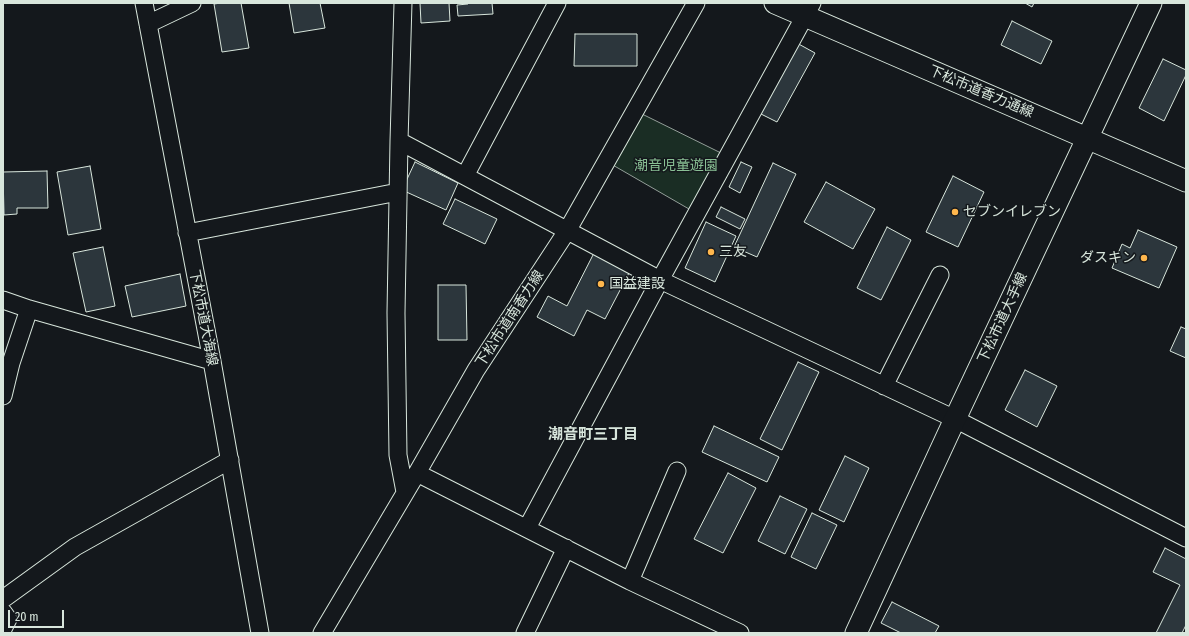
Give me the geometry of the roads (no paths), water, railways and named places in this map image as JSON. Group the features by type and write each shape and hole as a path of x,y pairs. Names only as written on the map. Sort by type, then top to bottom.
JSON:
{"street":[{"name":"下松市道大海線","path":"144,3 212,362 260,633"},
{"path":"148,24 192,3"},
{"path":"403,3 396,313 398,455 405,492"},
{"path":"465,176 558,3"},
{"name":"下松市道南香力線","path":"322,633 476,370 567,231 696,3"},
{"name":"下松市道香力通線","path":"775,3 808,9 1088,138 1186,181"},
{"name":"下松市道大手線","path":"856,633 1151,3"},
{"path":"527,528 808,9"},
{"path":"399,141 660,280 955,419 1186,538"},
{"path":"187,233 398,192"},
{"path":"884,386 940,275"},
{"path":"3,300 29,309 212,362"},
{"path":"3,396 11,363 29,309"},
{"path":"3,599 75,547 230,460"},
{"path":"630,581 677,471"},
{"path":"417,473 630,581 740,633"},
{"path":"525,633 566,548"},
{"path":"3,612 8,619 3,629"}],"place":[{"name":"セブンイレブン","path":"955,212"},
{"name":"三友","path":"711,252"},
{"name":"ダスキン","path":"1144,258"},
{"name":"国益建設","path":"601,284"}],"district":[{"name":"潮音町三丁目","path":"593,435"}],"park label":[{"name":"潮音児童遊園","path":"676,166"}]}
